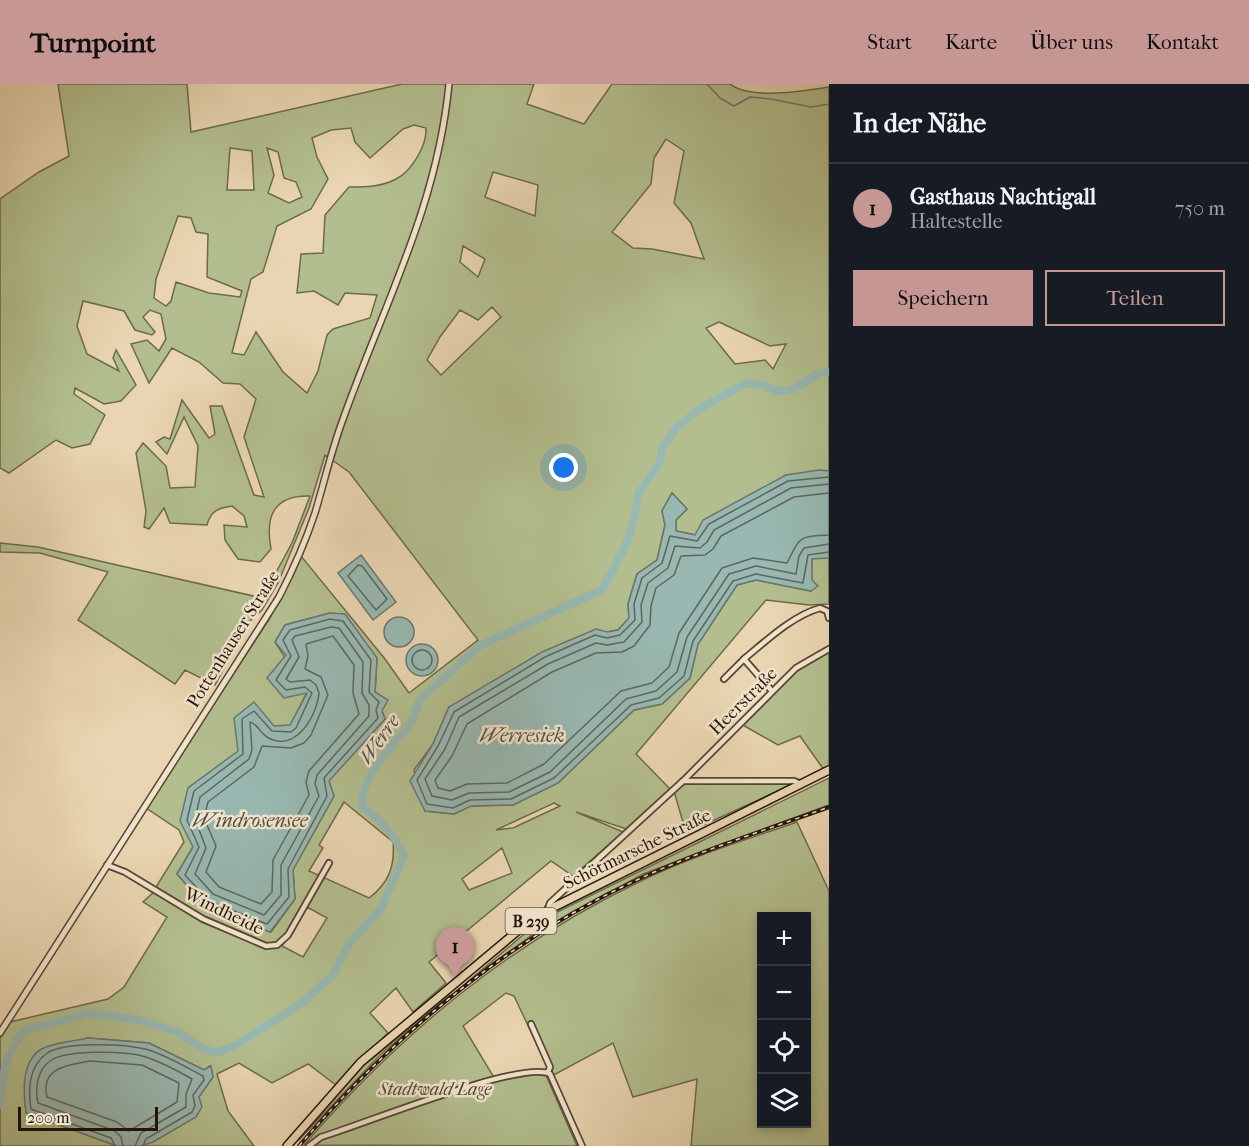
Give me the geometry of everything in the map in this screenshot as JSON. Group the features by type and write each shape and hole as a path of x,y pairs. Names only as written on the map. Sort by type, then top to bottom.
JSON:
{"main road":[{"name":"Schötmarsche Straße","path":"287,1146 360,1062 504,941 546,911 829,770"}],"street":[{"name":"Pottenhauser Straße","path":"0,1033 279,597 293,570 315,512 342,420 423,210 443,136 449,84"},
{"path":"724,679 744,659 813,610 820,608 827,611 829,618"},
{"name":"Heerstraße","path":"546,911 550,903 683,781 771,690 796,668 829,649"},
{"path":"744,659 771,690"},
{"path":"683,781 794,781 801,784"},
{"name":"Windheide","path":"107,865 125,872 203,919 266,946 278,945 288,935 329,863"},
{"path":"531,1024 550,1067 548,1072 582,1146"},
{"path":"309,1146 321,1137 493,1079 528,1071 548,1072"}],"green space":[{"path":"58,84 187,84 191,132 402,84 534,84 527,104 584,124 612,84 730,84 750,92 764,93 829,87 829,471 786,475 696,535 676,531 676,520 687,509 672,493 662,511 665,525 657,560 637,574 628,604 629,618 618,630 607,632 449,707 433,744 414,770 425,811 454,814 470,806 513,805 558,783 634,710 662,704 690,678 698,644 737,585 756,580 811,591 812,558 829,558 829,604 809,605 766,600 636,754 670,789 626,829 576,812 623,832 573,876 551,861 429,962 446,983 413,1012 396,988 370,1013 388,1033 336,1085 308,1064 272,1083 239,1063 217,1074 228,1111 254,1146 140,1146 161,1135 190,1107 213,1077 210,1066 204,1070 149,1043 88,1038 26,1113 117,1146 0,1146 0,1038 10,1022 108,999 124,987 167,917 143,902 154,892 202,922 255,943 256,938 204,916 156,887 184,842 179,830 146,808 270,618 301,556 385,659 409,693 478,640 349,472 325,455 309,508 278,583 262,610 249,622 215,685 185,670 175,684 78,620 108,572 40,553 0,552 0,543 38,547 262,598 292,543 310,496 287,499 274,510 269,527 271,549 260,562 238,559 225,540 224,525 247,527 244,516 232,506 216,511 207,525 170,523 164,508 149,529 144,527 146,511 136,453 143,443 166,466 170,488 195,487 198,446 184,417 167,454 156,442 164,437 170,439 182,400 209,438 215,434 210,406 222,406 254,495 264,497 244,437 256,399 240,384 223,383 199,362 172,348 149,383 131,344 147,340 159,351 166,339 161,314 150,310 143,317 155,332 152,335 135,330 124,311 83,301 77,326 87,354 119,371 113,358 116,350 136,385 121,401 104,404 75,388 74,394 105,415 90,444 72,448 56,440 9,473 0,468 0,199 39,172 69,156","holes":["414,125 426,128 424,142 408,170 385,184 349,187 325,215 323,253 301,254 297,293 314,291 338,305 345,293 377,295 370,318 333,329 327,335 318,371 307,393 283,372 256,332 244,355 232,353 251,279 263,272 277,226 311,209 328,179 317,157 312,138 331,130 351,128 355,142 370,158 403,129","666,139 684,151 674,203 691,223 704,259 652,249 633,248 612,232 651,184 654,158","230,148 252,151 254,190 227,190","267,148 278,152 284,178 296,182 302,197 289,203 268,193 274,175","493,172 538,185 535,216 485,197","178,216 191,218 196,232 208,234 207,277 242,291 240,297 209,293 176,282 171,301 166,306 154,298 156,279","463,246 485,259 478,277 460,262","492,307 501,317 441,375 427,360 440,337 460,310 478,320","719,322 770,346 786,344 773,369 765,360 735,364 706,328","330,613 377,658 375,692 385,719 328,781 334,796 293,870 295,899 271,932 205,906 177,874 193,847 188,788 274,726 290,726 307,692 275,642 285,625","344,802 393,842 392,866 386,880 369,898 309,871 323,848 319,845","554,803 560,806 513,828 496,830","502,848 512,873 469,890 462,879","307,907 327,918 303,957 282,946"]},
{"path":"829,652 829,768 824,770 800,736 778,745 741,724 797,671"},
{"path":"829,778 829,805 643,874 532,935 466,983 541,920"},
{"path":"685,784 793,784 686,833 674,791"},
{"name":"Stadtwald Lage","path":"797,822 829,891 829,1146 691,1146 697,1079 633,1097 613,1043 552,1076 514,996 506,993 463,1026 496,1081 545,1073 577,1146 304,1145 379,1065 419,1029 502,962 594,905 662,871"},
{"path":"450,995 379,1056 298,1141 362,1067"}],"water":[{"name":"Werresiek","path":"819,470 829,471 829,558 812,559 812,580 818,586 811,591 756,580 737,585 698,644 690,678 662,704 634,710 558,783 513,805 471,806 454,814 425,811 410,781 433,744 449,707 542,652 596,629 607,632 618,630 629,618 628,604 637,574 657,560 665,525 662,511 672,493 687,509 676,520 676,531 695,535 703,520 786,475"},
{"path":"361,555 396,602 373,620 338,573"},
{"name":"Windrosensee","path":"330,613 345,614 377,658 375,692 388,700 382,711 385,719 329,781 334,796 293,870 295,899 270,932 205,906 177,874 193,847 180,821 188,788 238,751 234,718 254,702 274,726 290,725 307,693 284,698 267,678 286,655 275,642 285,625"},
{"path":"399,617 410,621 414,632 410,643 399,647 388,643 384,632 388,621"},
{"path":"422,644 433,649 438,660 433,671 422,676 411,671 406,660 411,649"},
{"path":"88,1038 149,1043 204,1070 211,1066 213,1077 199,1097 202,1107 196,1117 153,1142 140,1146 117,1146 26,1113 24,1085 32,1058 46,1047"}],"waterway":[{"path":"707,84 720,98 734,106 750,97 811,107 829,104"},
{"name":"Werre","path":"0,1105 7,1059 23,1031 90,1013 139,1020 177,1032 206,1050 219,1052 236,1045 302,1003 332,976 349,944 381,909 404,856 387,828 363,807 362,796 380,760 411,723 420,699 481,645 602,590 624,549 632,527 639,493 660,462 662,448 675,429 699,409 746,383 764,385 775,391 791,390 820,373 829,372"}],"railway":[{"path":"299,1146 374,1066 414,1029 499,960 545,930 592,902 664,868 829,807"}],"place":[{"name":"Gasthaus Nachtigall","path":"455,977"}]}
